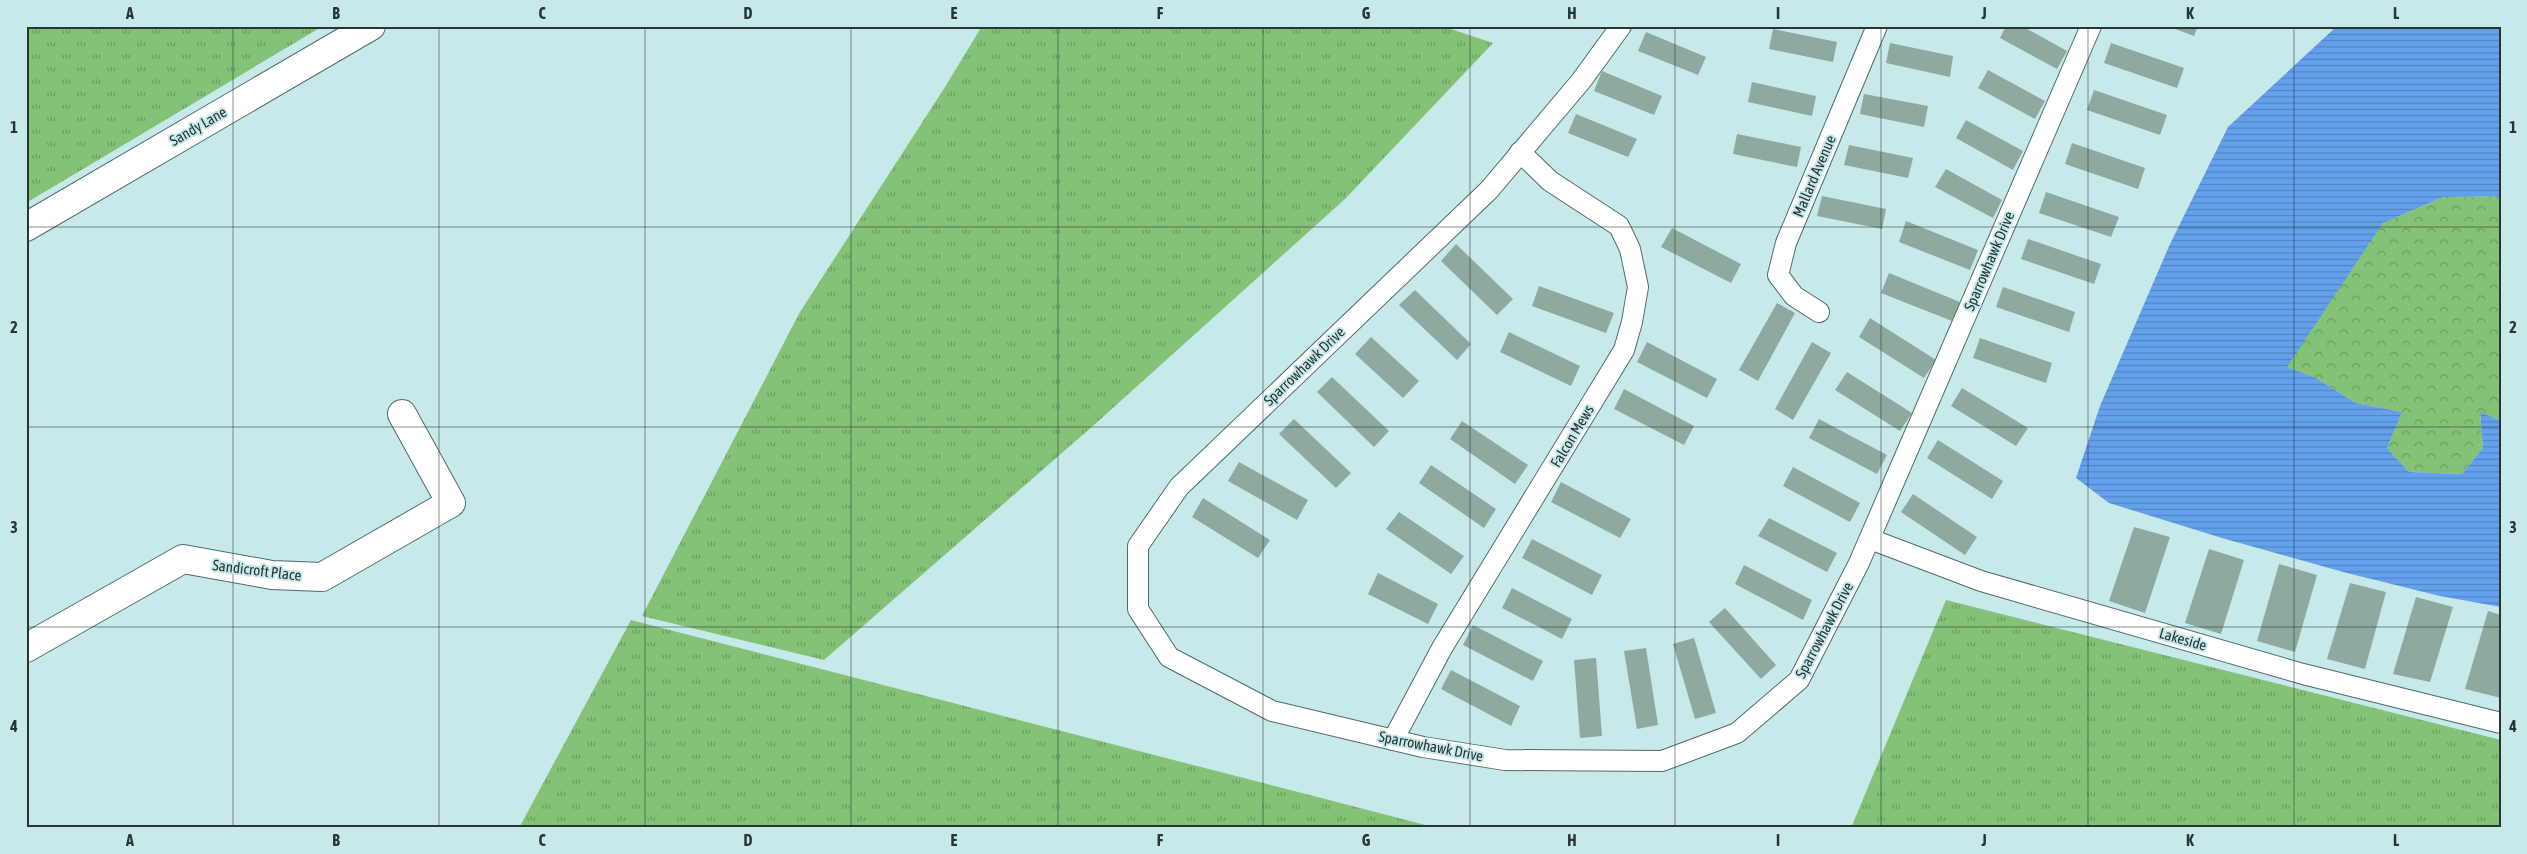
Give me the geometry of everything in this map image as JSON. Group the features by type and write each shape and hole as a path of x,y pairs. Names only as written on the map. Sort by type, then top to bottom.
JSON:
{"street":[{"name":"Sandy Lane","path":"26,227 371,26"},
{"name":"Sandicroft Place","path":"26,648 183,559 272,575 322,577 451,503 402,414"}],"lane":[{"name":"Sparrowhawk Drive","path":"1621,26 1581,81 1489,190 1179,487 1138,546 1138,609 1169,657 1272,711 1392,740 1505,760 1662,761 1737,733 1800,680 1870,539 2091,26"},
{"name":"Mallard Avenue","path":"1819,312 1794,296 1778,275 1786,243 1877,26"},
{"name":"Falcon Mews","path":"1392,740 1442,648 1624,350 1632,322 1638,287 1630,249 1619,226 1550,181 1520,152"},
{"name":"Lakeside","path":"1870,539 1981,581 2303,674 2501,723"}],"green space":[{"path":"26,26 323,26 26,203"},
{"path":"982,26 1442,26 1493,43 1345,199 1094,425 824,660 642,616 800,312 945,87"},
{"path":"2494,196 2501,199 2501,421 2480,413 2483,448 2462,474 2409,472 2387,448 2402,412 2356,403 2316,378 2286,367 2383,223 2443,197"},
{"path":"1946,600 2501,740 2501,828 1851,828"},
{"path":"631,620 1387,815 1437,828 519,828"}],"water":[{"path":"2337,26 2501,26 2501,199 2494,196 2443,197 2383,223 2287,367 2316,378 2356,403 2402,412 2387,448 2409,472 2462,474 2483,448 2480,412 2501,421 2501,607 2440,596 2347,573 2222,538 2109,503 2076,478 2100,406 2170,244 2228,127"}],"building":[{"path":"2006,26 2022,26 2067,51 2057,69 2000,38"},
{"path":"2167,26 2198,26 2194,36"},
{"path":"1773,29 1837,42 1833,62 1769,49"},
{"path":"1646,32 1706,57 1698,75 1638,51"},
{"path":"1890,43 1953,56 1950,77 1886,63"},
{"path":"2111,43 2184,68 2177,88 2104,63"},
{"path":"1988,70 2045,101 2035,119 1978,88"},
{"path":"1602,71 1662,96 1654,115 1594,91"},
{"path":"1752,82 1816,96 1812,116 1748,102"},
{"path":"2094,90 2167,115 2160,135 2087,110"},
{"path":"1864,94 1928,106 1924,127 1860,114"},
{"path":"1576,114 1637,139 1628,157 1568,133"},
{"path":"1966,120 2023,151 2013,170 1956,138"},
{"path":"1737,134 1801,147 1797,167 1733,154"},
{"path":"2072,143 2145,168 2138,189 2065,164"},
{"path":"1849,145 1913,158 1908,178 1844,165"},
{"path":"1946,169 2002,200 1993,218 1935,187"},
{"path":"2046,192 2119,217 2111,237 2039,213"},
{"path":"1822,196 1886,209 1882,229 1817,216"},
{"path":"1906,221 1978,250 1970,270 1899,242"},
{"path":"1672,228 1741,264 1731,283 1661,247"},
{"path":"2028,239 2101,264 2094,284 2021,259"},
{"path":"1456,244 1513,299 1497,315 1441,261"},
{"path":"1889,273 1960,302 1952,321 1881,293"},
{"path":"1539,286 1614,313 1606,333 1532,306"},
{"path":"2003,287 2075,312 2069,332 1996,307"},
{"path":"1415,290 1471,344 1457,360 1399,305"},
{"path":"1777,303 1795,313 1758,381 1739,370"},
{"path":"1870,318 1936,360 1924,378 1859,337"},
{"path":"1509,332 1580,366 1571,386 1500,352"},
{"path":"1371,337 1419,381 1403,398 1355,354"},
{"path":"1980,338 2052,363 2046,383 1973,358"},
{"path":"1647,342 1717,379 1707,398 1637,362"},
{"path":"1812,342 1831,353 1793,420 1775,409"},
{"path":"1847,372 1912,413 1900,431 1835,390"},
{"path":"1332,377 1389,431 1374,447 1317,392"},
{"path":"1962,388 2028,428 2016,446 1951,406"},
{"path":"1624,389 1694,426 1684,445 1614,409"},
{"path":"1294,419 1351,473 1336,488 1279,434"},
{"path":"1819,419 1887,455 1877,474 1809,438"},
{"path":"1462,421 1528,465 1515,484 1450,439"},
{"path":"1938,440 2003,481 1992,499 1927,458"},
{"path":"1239,462 1308,500 1297,520 1228,481"},
{"path":"1431,465 1496,509 1484,528 1419,483"},
{"path":"1793,467 1860,503 1850,522 1783,486"},
{"path":"1561,482 1631,519 1620,538 1551,502"},
{"path":"1913,494 1977,537 1965,555 1901,512"},
{"path":"1203,498 1270,540 1258,558 1192,517"},
{"path":"1399,512 1464,556 1451,574 1386,529"},
{"path":"1769,518 1837,553 1827,572 1758,536"},
{"path":"2134,527 2170,537 2145,613 2109,601"},
{"path":"1532,539 1602,575 1592,595 1522,558"},
{"path":"2209,549 2244,560 2221,634 2185,623"},
{"path":"2279,564 2317,575 2295,652 2257,641"},
{"path":"1744,565 1812,600 1803,620 1735,584"},
{"path":"1378,573 1438,604 1428,624 1368,594"},
{"path":"2350,583 2386,592 2365,669 2327,659"},
{"path":"1512,588 1572,619 1562,639 1502,608"},
{"path":"2416,597 2453,607 2430,682 2393,674"},
{"path":"1725,608 1776,665 1761,679 1709,622"},
{"path":"2488,611 2501,615 2501,698 2465,689"},
{"path":"1473,625 1543,661 1533,681 1463,645"},
{"path":"1694,638 1716,713 1695,719 1673,644"},
{"path":"1646,648 1658,725 1637,729 1624,651"},
{"path":"1596,658 1602,736 1580,738 1574,660"},
{"path":"1451,670 1520,706 1511,726 1441,689"}]}
